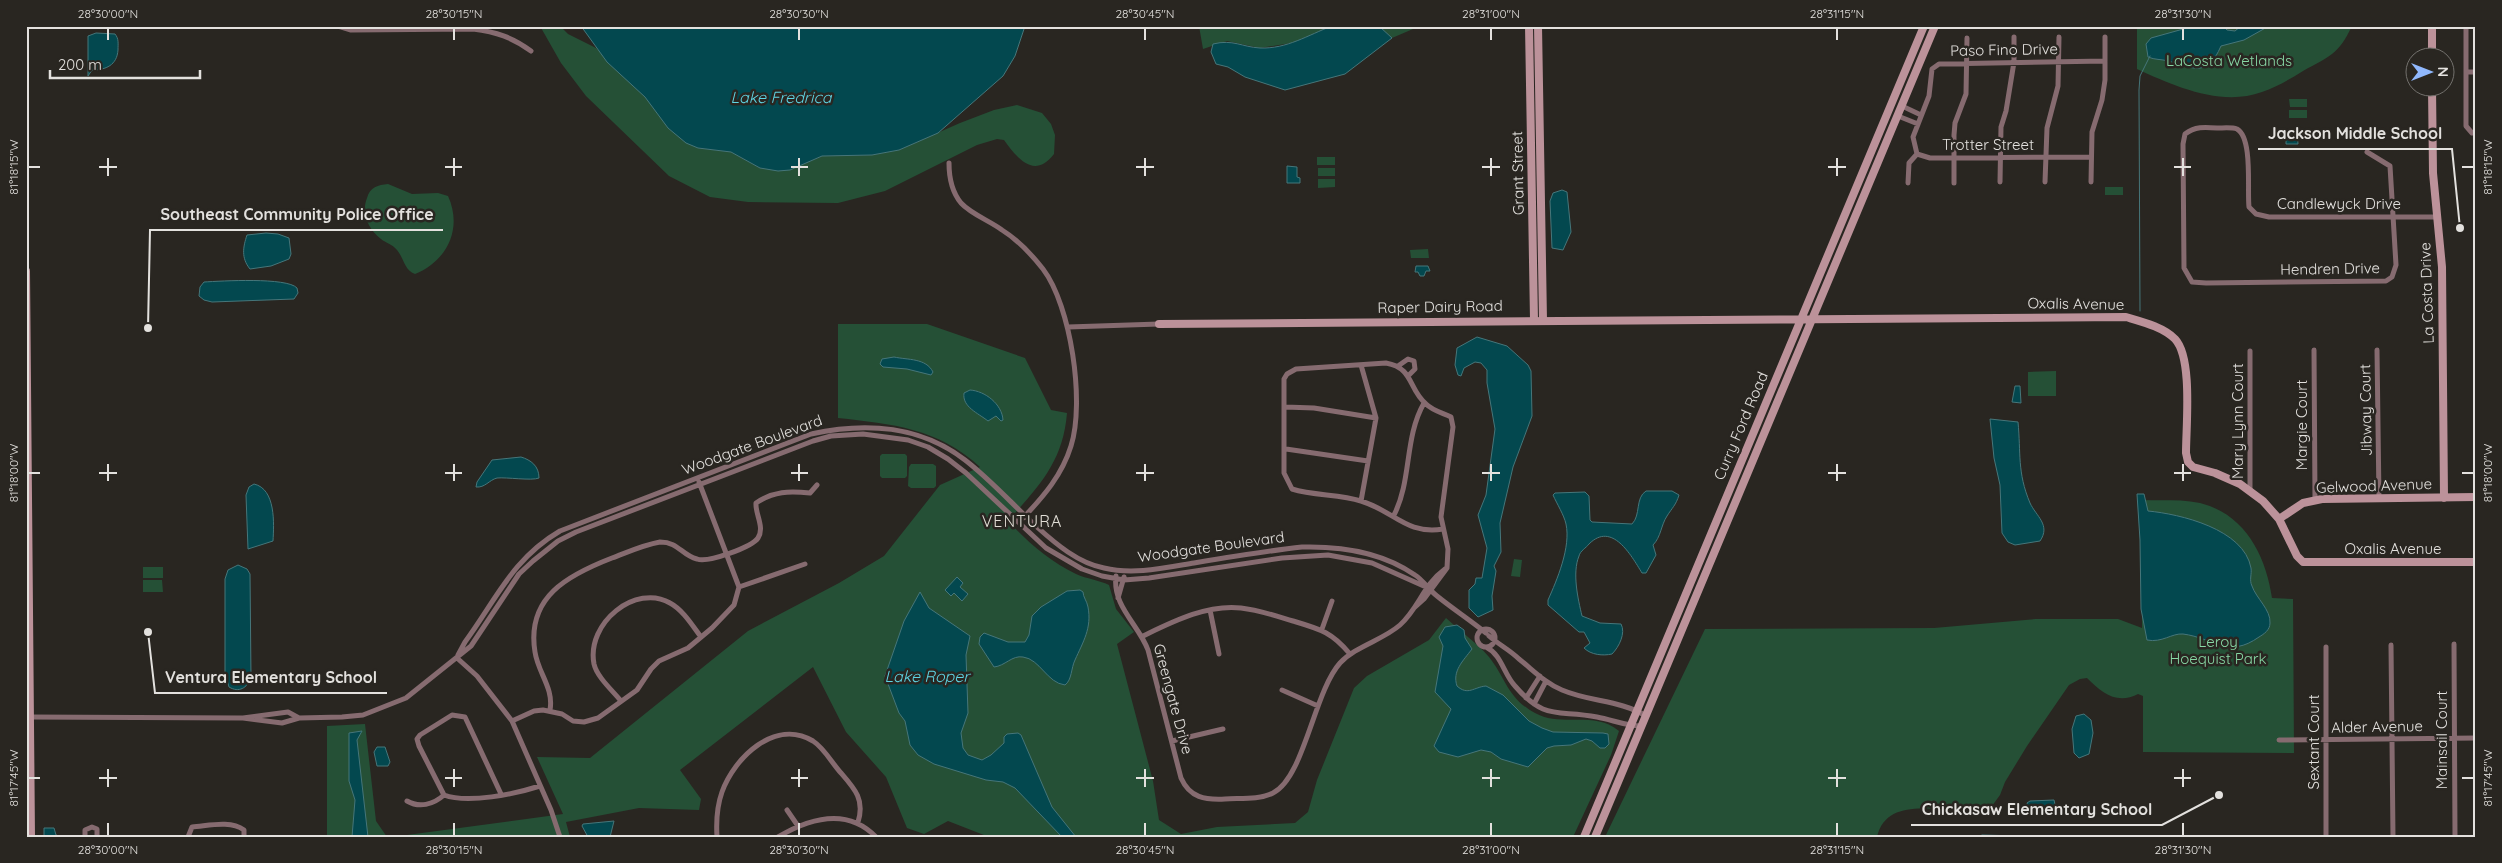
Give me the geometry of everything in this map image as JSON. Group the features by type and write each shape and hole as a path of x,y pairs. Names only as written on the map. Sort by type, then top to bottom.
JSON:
{"street":[{"path":"338,26 351,30 472,29 492,32 518,42 531,51"},
{"name":"Grant Street","path":"1530,26 1534,320"},
{"name":"Grant Street","path":"1538,26 1543,320"},
{"name":"Curry Ford Road","path":"1584,837 1924,26"},
{"name":"Curry Ford Road","path":"1595,837 1935,26"},
{"path":"2432,26 2432,48"},
{"path":"2466,26 2466,126 2468,130 2476,133"},
{"path":"2000,182 2001,126 2006,111 2014,62 2014,37"},
{"path":"2045,182 2047,128 2058,86 2059,37"},
{"path":"2091,182 2092,132 2104,93 2105,37"},
{"path":"1954,183 1955,123 1966,94 1967,38"},
{"path":"1908,183 1909,163 1917,154 1913,137 1918,124 1898,116 1897,102 1911,59"},
{"name":"Paso Fino Drive","path":"1918,124 1929,96 1932,69 1944,62 2105,61"},
{"path":"2466,72 2476,72"},
{"path":"1530,78 1539,78"},
{"name":"La Costa Drive","path":"2432,98 2432,173 2442,267 2444,498"},
{"path":"1902,106 1921,115"},
{"path":"1868,187 1876,157 1890,125 1887,114"},
{"name":"Candlewyck Drive","path":"2206,283 2192,282 2184,268 2183,152 2185,134 2192,129 2202,127 2236,128 2246,140 2249,207 2256,214 2269,217 2437,217"},
{"path":"2367,152 2390,166 2395,216"},
{"name":"Trotter Street","path":"1917,154 1930,158 2090,157"},
{"path":"949,163 950,178 961,203 1015,239 1039,264 1049,278 1068,327 1077,405 1072,445 1053,485 1018,522"},
{"path":"1857,213 1853,208 1865,169"},
{"name":"Hendren Drive","path":"2206,283 2386,281 2392,277 2396,265 2395,216"},
{"path":"26,272 28,717 31,837"},
{"name":"Oxalis Avenue","path":"1813,318 2120,316 2148,324 2170,335 2179,344 2184,354 2186,453 2188,462 2193,467 2223,476 2250,492 2279,520 2297,556 2307,563 2476,562"},
{"name":"Raper Dairy Road","path":"1068,327 1158,324 1813,318"},
{"name":"Margie Court","path":"2314,350 2315,500"},
{"name":"Jibway Court","path":"2377,350 2379,499"},
{"name":"Mary Lynn Court","path":"2250,351 2250,492"},
{"path":"1769,424 1766,415 1784,359"},
{"path":"1398,366 1408,360 1414,361 1415,369 1408,376"},
{"path":"1282,690 1318,706 1331,675 1350,654 1398,627 1447,568 1448,549 1443,529 1441,505 1453,421 1452,417 1424,403 1408,376 1398,366 1386,362 1296,369 1287,374 1284,379 1286,449 1284,473 1292,489 1361,501 1394,515 1415,529 1427,532 1443,529"},
{"path":"1361,365 1376,418 1361,501"},
{"path":"1394,515 1401,498 1414,422 1424,403"},
{"path":"1285,407 1314,408 1376,418"},
{"name":"Woodgate Boulevard","path":"457,658 484,612 514,568 554,534 804,436 849,427 886,427 928,438 966,461 1024,516 1066,552 1088,563 1125,571 1156,570 1288,548 1324,546 1373,554 1416,575 1428,589 1546,681 1577,695 1608,701 1637,710 1646,716"},
{"path":"1742,488 1742,475 1757,442 1753,433"},
{"path":"810,442 811,434"},
{"name":"Woodgate Boulevard","path":"28,717 243,718 282,723 299,718 342,717 387,707 406,698 471,646 519,574 560,539 731,472 831,436 863,434 891,436 928,447 966,473 1046,548 1082,569 1115,579 1172,576 1282,558 1328,555 1372,562 1428,589"},
{"path":"804,436 810,442"},
{"path":"1286,449 1368,461"},
{"path":"729,466 731,472"},
{"path":"722,468 725,475"},
{"path":"512,720 534,711 550,710 573,720 584,722 598,718 637,690 651,669 659,661 688,648 734,605 739,587 697,478"},
{"path":"550,710 550,691 538,665 533,635 538,613 555,588 571,576 587,568 660,542 668,542 679,546 697,559 705,561 726,554 752,543 758,537 760,523 756,503 776,493 788,491 810,493 817,485"},
{"name":"Gelwood Avenue","path":"2279,520 2303,503 2315,500 2476,497"},
{"path":"560,531 560,539"},
{"path":"554,534 560,539"},
{"path":"1700,561 1710,565"},
{"path":"1194,563 1195,571"},
{"path":"739,587 804,564"},
{"name":"Greengate Drive","path":"1117,570 1115,579 1118,598 1122,607 1143,636 1185,786 1200,798 1208,800 1261,797 1279,789 1291,773 1318,706"},
{"path":"1118,598 1125,571"},
{"path":"621,701 594,664 596,639 600,626 615,610 650,598 662,598 678,608 701,637"},
{"path":"1322,629 1332,601"},
{"path":"1143,636 1189,615 1210,610 1239,607 1322,629 1334,636 1350,654"},
{"path":"1210,610 1219,654"},
{"path":"484,612 492,616"},
{"path":"1486,647 1491,646 1495,641 1495,635 1492,630 1483,633 1478,643 1496,654 1513,684 1534,704 1559,715 1598,717 1630,726 1642,726"},
{"name":"Mainsail Court","path":"2454,644 2455,837"},
{"path":"2391,645 2393,837"},
{"name":"Sextant Court","path":"2326,647 2326,837"},
{"path":"457,658 478,676 512,720 560,837"},
{"path":"1526,698 1540,676"},
{"path":"1534,704 1546,681"},
{"name":"Woodgate Boulevard","path":"243,718 288,712 299,718"},
{"path":"501,794 465,717 452,716 420,735 417,739 444,795 460,800 526,791 540,786"},
{"path":"1172,741 1223,729"},
{"path":"717,837 718,808 730,775 738,763 760,744 784,734 798,736 813,742 856,791 861,805 858,822"},
{"name":"Alder Avenue","path":"2278,740 2476,738"},
{"path":"407,801 415,806 438,800 444,795"},
{"path":"787,810 798,826"},
{"path":"778,837 798,826 822,819 841,818 858,822 876,837"},
{"path":"188,837 192,827 226,825 239,827 244,830 244,837"},
{"path":"85,837 85,830 92,827 97,829 97,837"}],"green space":[{"path":"540,26 560,26 568,34 596,48 654,106 668,128 698,148 731,152 760,168 790,170 822,156 872,155 899,150 994,110 1017,105 1042,113 1051,124 1055,135 1054,154 1047,162 1033,166 1026,164 1020,159 1004,140 997,139 977,145 885,191 838,203 748,202 710,197 669,176 586,96 561,63"},
{"path":"1199,26 1332,26 1297,42 1260,48 1227,41 1203,49"},
{"path":"1377,26 1415,26 1413,29 1392,38"},
{"name":"LaCosta Wetlands","path":"2137,26 2352,26 2337,49 2320,62 2268,90 2246,96 2230,97 2214,96 2182,88 2137,69"},
{"path":"2289,99 2307,99 2307,107 2290,107"},
{"path":"2289,110 2307,110 2307,118 2289,118"},
{"path":"1317,157 1335,157 1335,165 1317,165"},
{"path":"1318,168 1335,168 1335,176 1318,176"},
{"path":"1318,179 1335,179 1335,187 1318,188"},
{"path":"388,184 412,194 438,193 448,196 452,208 453,232 449,242 436,261 415,274 404,264 395,248 376,235 369,226 365,215 365,204 370,191 375,187"},
{"path":"2105,187 2123,187 2123,195 2105,195"},
{"path":"1428,249 1429,258 1411,258 1410,250"},
{"path":"838,324 927,324 1025,358 1051,410 1067,413 1065,430 1060,446 1048,472 1008,521 1031,544 1057,563 1076,574 1109,585 1116,609 1134,632 1117,644 1153,781 1159,820 1181,834 1217,827 1295,823 1308,812 1317,780 1354,688 1367,676 1429,640 1446,618 1489,657 1518,701 1535,713 1556,719 1599,721 1619,731 1611,755 1573,837 989,837 948,821 924,834 907,828 886,777 846,732 813,667 680,770 701,799 699,810 639,808 566,822 570,837 392,837 563,814 537,757 590,758 748,631 839,583 884,556 940,485 980,467 948,444 914,430 838,418"},
{"path":"2056,371 2056,396 2028,396 2028,372"},
{"path":"882,454 905,454 907,456 907,476 905,478 882,478 880,476 880,456"},
{"path":"911,464 933,464 936,466 936,486 934,488 911,488 908,486 909,467"},
{"name":"Leroy Hoequist Park","path":"2142,500 2200,503 2216,509 2229,517 2251,539 2258,552 2265,567 2272,598 2293,599 2294,753 2143,752 2143,696 2138,694 2117,698 2110,696 2087,678 2080,679 2069,685 2027,746 2005,782 2000,795 1989,810 1968,812 1927,808 1901,811 1890,816 1882,824 1877,837 1605,837 1705,629 1934,628 2036,619 2118,619 2142,628"},
{"path":"1514,559 1522,560 1520,577 1511,576"},
{"path":"143,567 163,567 163,578 143,578"},
{"path":"143,580 162,580 163,592 143,592"},
{"path":"365,724 376,821 387,837 327,837 327,726"}],"water":[{"name":"Lake Fredrica","path":"581,26 1025,26 1015,56 1003,76 938,133 899,150 872,155 822,156 790,170 778,171 760,168 731,152 698,148 686,143 668,128 645,97 607,62"},
{"path":"1332,26 1380,27 1392,38 1345,74 1285,90 1245,77 1228,67 1216,64 1211,52 1213,44 1226,42 1270,48 1297,41"},
{"path":"2194,26 2223,26 2227,30 2235,31 2241,26 2269,26 2244,40 2221,46 2216,56 2205,67 2193,68 2148,57 2146,44 2151,38"},
{"path":"96,33 115,34 118,41 118,50 110,66 92,70 88,76 88,36"},
{"path":"2291,132 2297,132 2298,144 2286,144 2286,139 2291,139"},
{"path":"1287,166 1297,167 1297,177 1300,178 1300,183 1287,183"},
{"path":"1562,190 1567,192 1571,232 1563,250 1552,248 1550,201 1553,193"},
{"path":"278,234 289,238 291,254 289,259 271,266 250,269 245,261 244,252 247,235"},
{"path":"1416,266 1428,266 1430,271 1426,271 1424,276 1420,276 1418,272 1415,272"},
{"path":"204,282 281,282 297,288 298,293 294,299 212,302 204,300 199,296 200,287"},
{"path":"1477,337 1507,346 1528,365 1531,371 1532,416 1513,467 1500,523 1501,552 1494,566 1496,571 1492,596 1493,610 1478,617 1469,608 1469,590 1475,584 1476,578 1482,578 1487,548 1478,515 1486,495 1495,429 1487,383 1487,370 1481,363 1475,362 1464,368 1461,376 1458,375 1455,365 1457,348"},
{"path":"894,357 921,362 930,367 933,372 931,375 907,369 883,367 880,364 882,359"},
{"path":"2015,386 2020,386 2021,403 2012,402"},
{"path":"970,390 992,399 1000,409 1003,420 1001,421 996,416 988,421 971,409 964,398 964,393"},
{"path":"1990,419 2018,422 2023,482 2030,503 2043,525 2044,530 2040,541 2015,545 2008,542 2002,533 2000,485 1994,458"},
{"path":"521,457 534,464 538,470 539,478 497,478 476,487 477,482 492,460"},
{"path":"254,484 261,487 270,500 274,526 273,541 248,549 246,495 249,487"},
{"path":"1646,491 1672,491 1679,495 1653,545 1656,555 1646,573 1642,573 1626,550 1613,538 1605,536 1597,538 1579,556 1576,578 1577,594 1582,616 1600,623 1621,624 1623,632 1617,648 1612,654 1594,654 1584,648 1590,643 1584,632 1579,632 1548,605 1567,543 1566,524 1553,495 1555,493 1585,492 1589,496 1590,520 1592,522 1632,524 1635,520 1640,498"},
{"path":"2137,494 2144,494 2148,511 2193,520 2224,534 2236,543 2246,554 2251,568 2251,584 2270,618 2270,625 2265,633 2248,643 2230,647 2183,634 2152,641 2147,640 2141,609"},
{"path":"238,565 247,569 250,574 251,678 245,687 236,690 229,687 225,672 225,579 228,570"},
{"path":"957,577 963,583 960,587 968,594 962,601 954,593 951,596 945,590"},
{"path":"1080,590 1083,592 1088,607 1089,622 1084,641 1069,680 1065,685 1053,680 1034,662 1023,657 1015,658 994,667 979,644 980,637 984,633 1008,642 1025,642 1029,635 1032,616 1041,607 1067,591"},
{"name":"Lake Roper","path":"920,592 929,608 970,636 966,655 968,713 961,733 963,748 968,755 982,760 991,755 1004,743 1004,737 1007,734 1018,733 1021,735 1052,807 1076,837 1062,837 1015,788 1003,782 986,780 934,764 918,755 910,745 905,721 899,713 885,676 904,621"},
{"path":"1457,625 1464,630 1465,638 1472,649 1457,671 1457,686 1468,691 1486,686 1503,695 1529,721 1542,728 1553,732 1608,734 1609,744 1605,748 1600,748 1592,741 1586,739 1571,745 1554,746 1547,748 1528,767 1501,759 1491,752 1481,750 1458,757 1439,752 1434,746 1451,709 1435,692 1443,646 1439,637 1445,627"},
{"path":"2084,714 2091,720 2093,733 2089,754 2079,758 2074,753 2072,729 2076,716"},
{"path":"362,731 357,740 368,837 352,837 355,800 349,781 349,733"},
{"path":"377,747 385,747 390,762 388,766 377,766 374,752"},
{"path":"2054,800 2056,809 2053,811 2029,811 2027,803 2030,801"},
{"path":"614,821 610,837 588,837 582,826 583,824"},
{"path":"44,828 54,828 56,835 61,837 44,837"},
{"path":"1982,835 2056,837 1978,837"}],"waterway":[{"path":"2140,311 2139,90 2140,76 2150,56"}],"place":[{"name":"Jackson Middle School","path":"2460,228"},
{"name":"Southeast Community Police Office","path":"148,328"},
{"name":"Ventura Elementary School","path":"148,632"},
{"name":"Chickasaw Elementary School","path":"2219,795"}],"district":[{"name":"VENTURA","path":"1022,521"}]}
